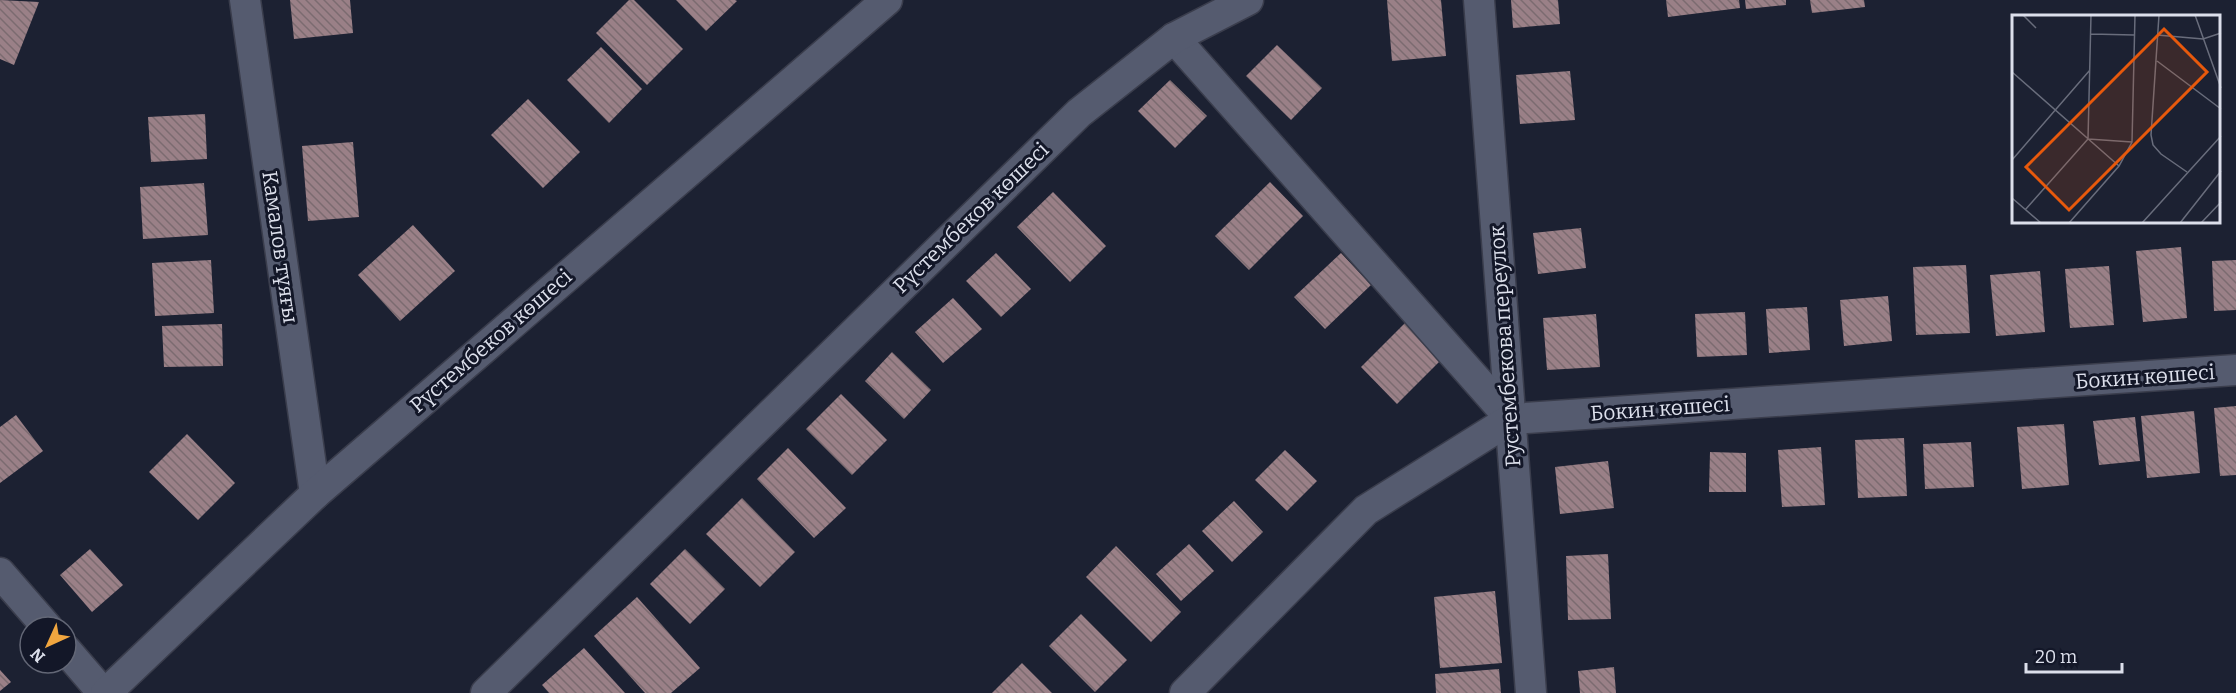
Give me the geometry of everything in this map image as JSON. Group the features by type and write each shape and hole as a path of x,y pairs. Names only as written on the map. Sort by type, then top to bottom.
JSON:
{"street":[{"name":"Камалов тұяғы","path":"245,0 315,494"},
{"name":"Рүстембеков көшесі","path":"104,693 315,494 887,0"},
{"name":"Рүстембеков көшесі","path":"486,693 1079,113 1174,38 1248,0"},
{"name":"Рустембекова переулок","path":"1479,0 1531,693"},
{"path":"1174,38 1511,419"},
{"name":"Бокин көшесі","path":"1185,693 1366,510 1511,419 2236,370"},
{"path":"0,573 36,615"},
{"path":"78,664 104,693"}],"building":[{"path":"0,0 39,2 14,65 0,59"},
{"path":"290,0 350,0 353,33 294,39"},
{"path":"629,0 634,0 683,49 647,85 596,33"},
{"path":"676,0 735,0 737,1 706,31"},
{"path":"1387,0 1441,0 1446,56 1392,61"},
{"path":"1511,0 1558,0 1560,24 1513,28"},
{"path":"1666,0 1739,0 1740,8 1668,17"},
{"path":"1745,0 1786,0 1786,5 1746,9"},
{"path":"1810,0 1864,0 1865,7 1812,13"},
{"path":"1277,45 1322,88 1291,120 1246,76"},
{"path":"601,47 642,89 609,123 567,80"},
{"path":"1570,71 1575,120 1520,124 1516,75"},
{"path":"1170,80 1207,116 1175,148 1138,111"},
{"path":"528,99 580,152 543,188 491,135"},
{"path":"205,114 207,159 151,162 148,117"},
{"path":"353,142 359,217 308,221 302,146"},
{"path":"1270,182 1303,216 1249,270 1215,236"},
{"path":"204,183 208,235 143,239 140,187"},
{"path":"1053,192 1106,246 1070,282 1017,227"},
{"path":"413,225 455,271 400,321 358,275"},
{"path":"1581,228 1586,268 1538,274 1533,233"},
{"path":"2181,247 2187,318 2143,322 2136,251"},
{"path":"996,253 1031,289 1001,317 966,281"},
{"path":"1341,253 1371,285 1325,329 1294,297"},
{"path":"211,260 214,313 155,316 152,263"},
{"path":"2236,260 2236,310 2214,311 2212,261"},
{"path":"1966,265 1970,333 1916,335 1913,267"},
{"path":"2109,266 2114,325 2070,328 2065,269"},
{"path":"2040,271 2045,332 1996,336 1990,275"},
{"path":"1888,296 1892,341 1844,346 1840,300"},
{"path":"953,298 982,329 943,363 915,332"},
{"path":"1807,307 1810,350 1769,353 1766,309"},
{"path":"1745,312 1747,355 1697,357 1695,314"},
{"path":"1596,314 1600,367 1547,370 1543,318"},
{"path":"1405,323 1442,359 1397,404 1361,367"},
{"path":"222,324 223,366 164,367 162,326"},
{"path":"892,352 931,390 904,419 865,381"},
{"path":"841,394 887,440 852,475 806,429"},
{"path":"2236,406 2236,475 2220,476 2214,408"},
{"path":"2194,411 2200,473 2147,478 2141,416"},
{"path":"16,415 43,451 0,483 0,427"},
{"path":"2135,417 2140,461 2099,465 2093,421"},
{"path":"2064,424 2069,485 2022,489 2017,427"},
{"path":"187,434 235,483 198,520 149,472"},
{"path":"1904,438 1907,496 1858,498 1855,440"},
{"path":"1971,442 1974,487 1925,489 1923,444"},
{"path":"1821,447 1825,505 1782,507 1778,450"},
{"path":"788,448 846,508 814,538 757,479"},
{"path":"1285,450 1317,481 1287,511 1255,480"},
{"path":"1710,452 1746,453 1746,492 1709,492"},
{"path":"1608,461 1614,508 1560,514 1555,467"},
{"path":"742,498 795,552 760,587 706,534"},
{"path":"1234,501 1263,532 1232,562 1202,531"},
{"path":"1189,544 1214,571 1181,601 1156,574"},
{"path":"1116,546 1181,612 1151,642 1086,577"},
{"path":"90,549 123,585 92,612 60,575"},
{"path":"685,549 725,589 690,624 650,584"},
{"path":"1608,554 1611,619 1568,620 1566,556"},
{"path":"1495,591 1502,663 1440,668 1434,597"},
{"path":"637,597 700,668 671,693 645,693 594,636"},
{"path":"1081,614 1127,660 1095,692 1049,646"},
{"path":"584,648 625,693 549,693 542,685"},
{"path":"1022,663 1052,693 992,693"},
{"path":"1614,667 1616,693 1580,693 1578,671"},
{"path":"1499,669 1501,693 1436,693 1435,674"},
{"path":"0,670 11,682 0,691"}]}
